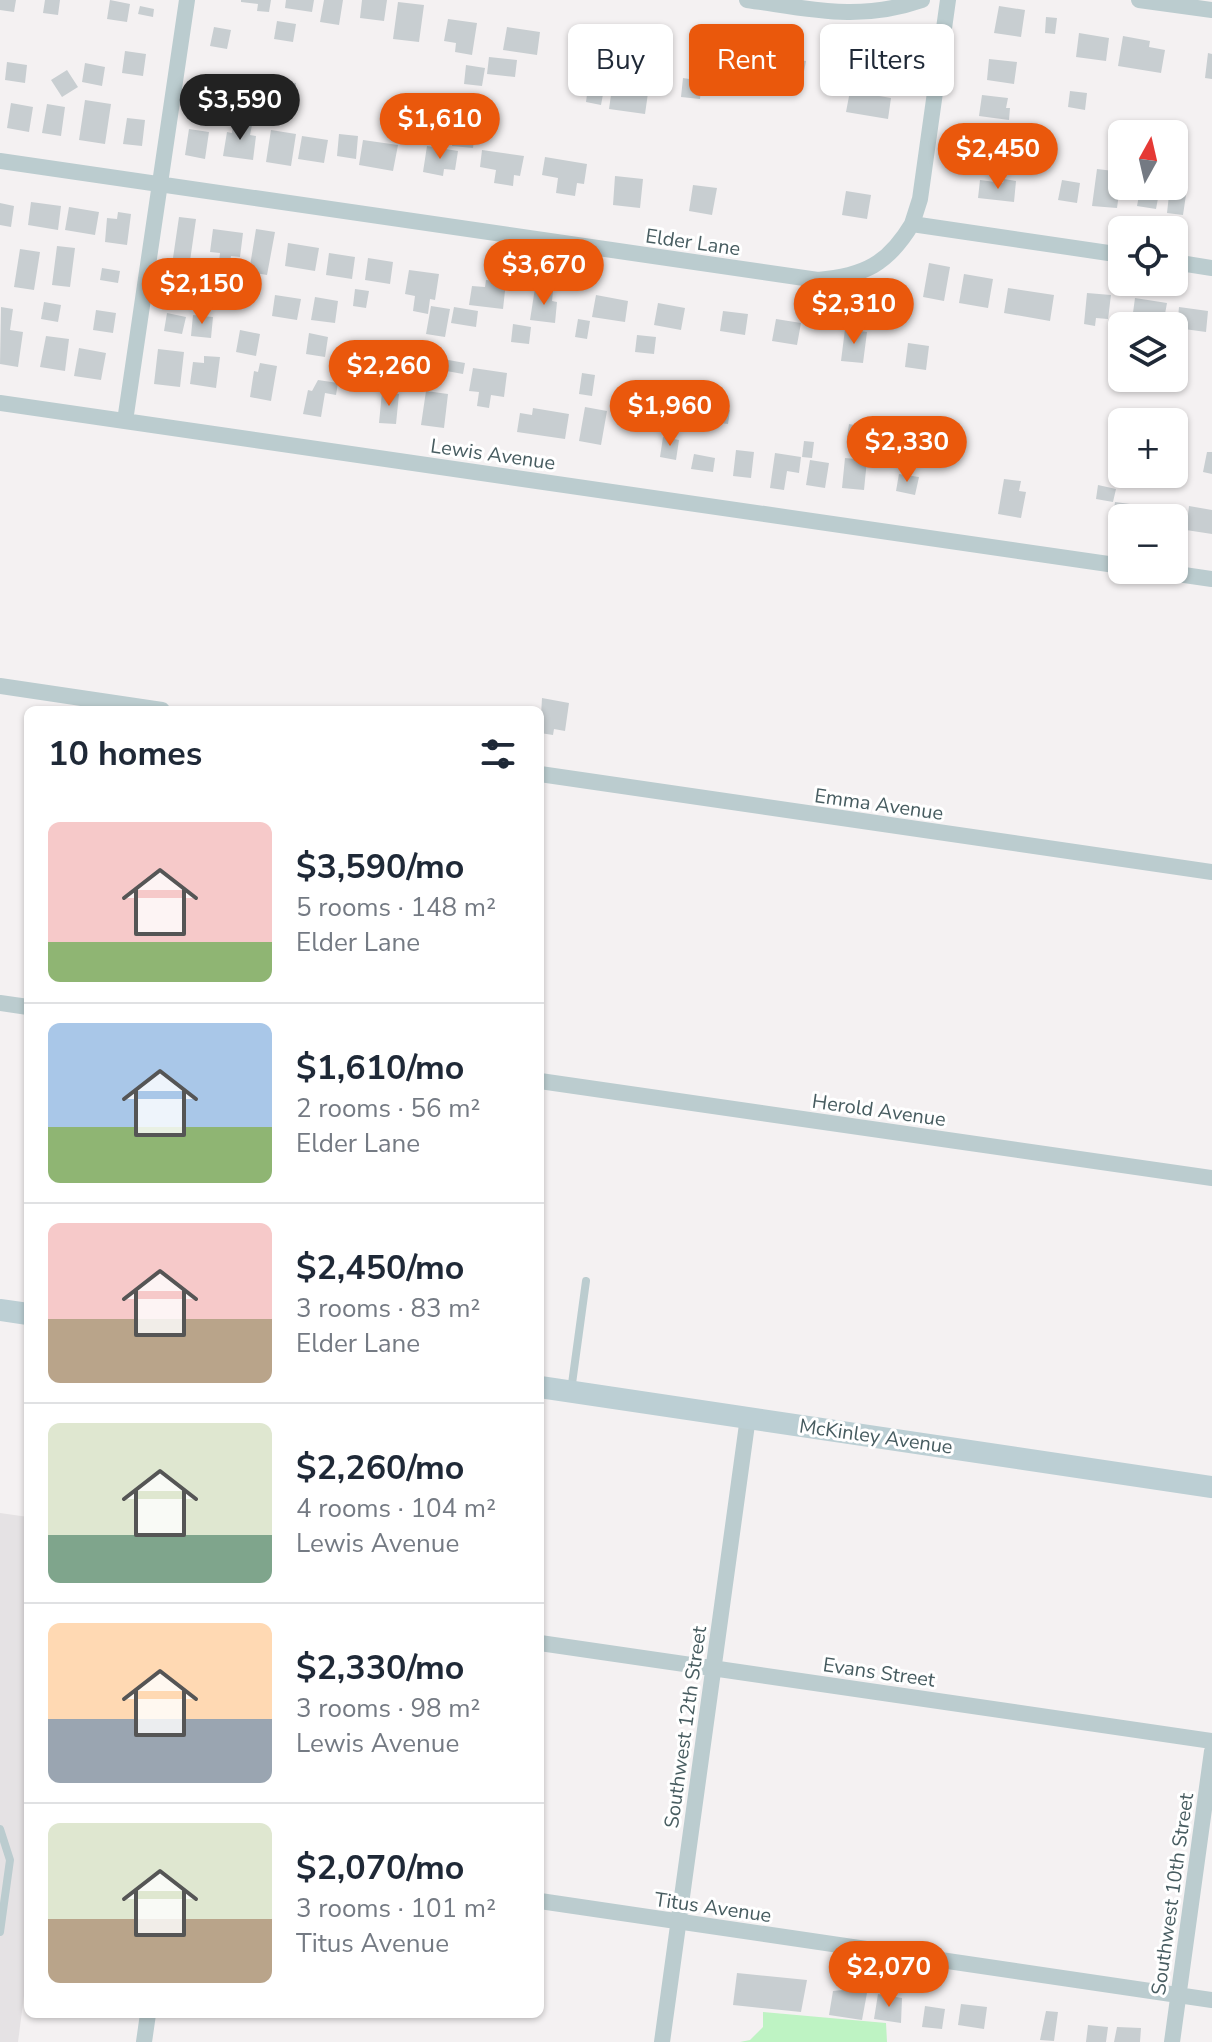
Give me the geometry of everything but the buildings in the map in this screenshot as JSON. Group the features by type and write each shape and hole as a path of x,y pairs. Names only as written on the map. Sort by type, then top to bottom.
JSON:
{"main road":[{"path":"0,1310 24,1313"},
{"name":"McKinley Avenue","path":"544,1388 1212,1487"}],"street":[{"path":"125,421 187,0"},
{"path":"747,0 859,14 897,9 922,0"},
{"path":"948,0 920,199 912,224 1108,253"},
{"path":"1139,0 1212,10"},
{"name":"Elder Lane","path":"0,161 818,280 848,277 876,265 899,245 912,224"},
{"path":"1188,264 1212,268"},
{"name":"Lewis Avenue","path":"0,403 1108,564"},
{"path":"1188,576 1212,579"},
{"path":"0,686 135,706"},
{"name":"Emma Avenue","path":"544,775 1212,872"},
{"path":"0,1003 24,1006"},
{"name":"Herold Avenue","path":"544,1082 1212,1178"},
{"name":"Southwest 12th Street","path":"662,2042 748,1417"},
{"name":"Evans Street","path":"544,1644 1212,1741"},
{"name":"Southwest 10th Street","path":"1172,2042 1212,1751"},
{"name":"Titus Avenue","path":"544,1902 1212,2000"},
{"path":"144,2042 147,2018"}],"lane":[{"path":"571,1392 586,1281"},
{"path":"0,1829 10,1860 0,1932"}],"shaded area":[{"path":"0,1513 24,1516 24,1996 18,2042 0,2042"}],"green space":[{"path":"763,2012 886,2023 887,2042 740,2042 750,2040 763,2027"}]}
